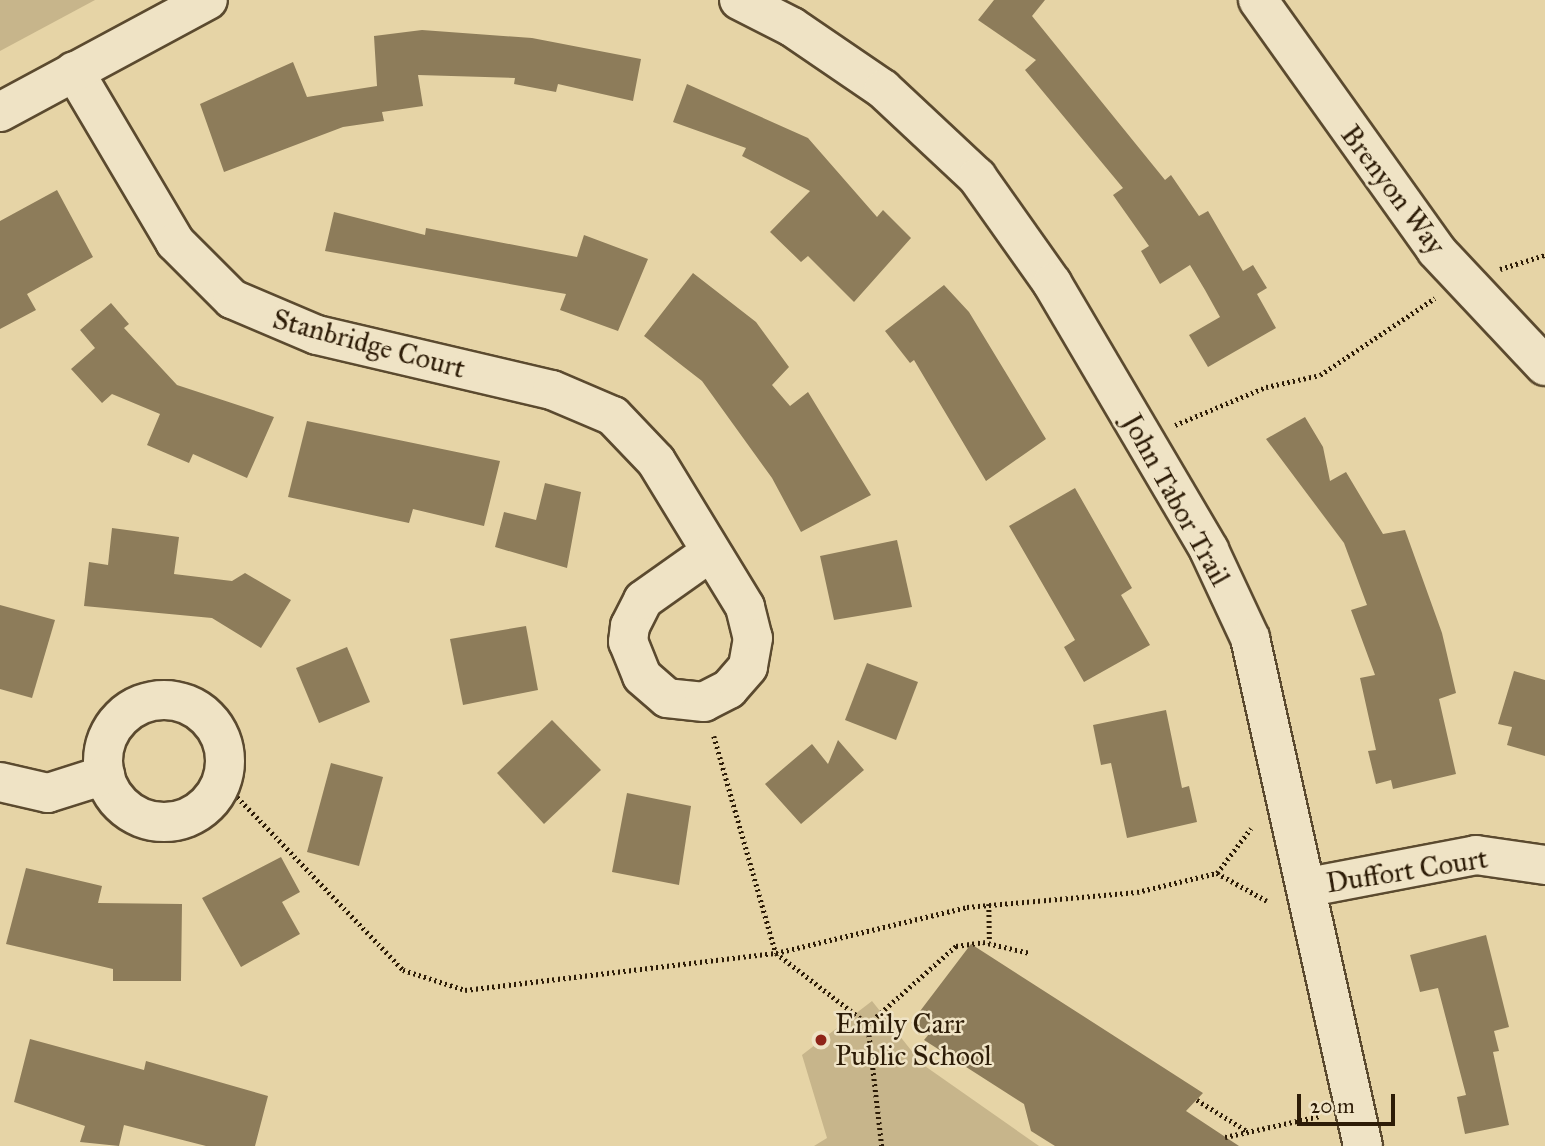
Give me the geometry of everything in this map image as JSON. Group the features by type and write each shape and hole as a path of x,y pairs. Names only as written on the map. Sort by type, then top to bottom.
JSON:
{"street":[{"path":"0,112 208,0"},
{"name":"John Tabor Trail","path":"739,0 792,27 883,89 977,177 1052,284 1209,550 1250,638 1309,887 1363,1146"},
{"name":"Brenyon Way","path":"1258,0 1409,216 1462,280 1545,366"},
{"name":"Stanbridge Court","path":"74,71 175,242 232,299 317,335 552,390 613,416 687,506 708,554 745,607 753,638 748,667 729,689 704,702"},
{"path":"704,702 667,698 642,676 628,642 643,600 708,554"},
{"path":"174,701 196,709 219,735 222,781 195,814 154,821 123,805 105,775 104,751 120,720 139,706 174,701"},
{"path":"0,782 48,793 105,775"},
{"name":"Duffort Court","path":"1309,887 1476,855 1545,865"}],"path":[{"path":"1142,440 1266,387 1320,374 1462,280 1545,255"},
{"path":"704,702 776,953 868,1024 881,1146"},
{"path":"222,781 383,951 429,983 497,989 776,953 989,904 1115,896 1217,873 1251,828"},
{"path":"1217,873 1267,901"},
{"path":"989,904 990,943"},
{"path":"868,1024 948,951 969,942 990,943 1030,953"},
{"path":"1197,1100 1247,1132"},
{"path":"1225,1137 1354,1107"}],"shaded area":[{"path":"0,0 95,0 0,51"},
{"path":"872,1001 922,1064 1039,1146 814,1146 827,1138 802,1055"}],"building":[{"path":"994,0 1045,0 1032,16 1165,180 1171,175 1199,216 1208,211 1243,271 1253,265 1267,288 1257,294 1276,328 1208,367 1189,335 1220,317 1205,290 1190,265 1160,284 1141,251 1149,246 1113,195 1123,188 1025,70 1036,60 978,20"},
{"path":"422,30 532,38 641,59 633,101 558,84 556,92 514,84 515,78 418,75 423,106 382,112 384,121 343,127 224,172 200,104 293,62 307,97 377,86 374,36"},
{"path":"687,84 808,138 877,217 883,210 911,238 854,302 808,256 801,262 770,232 810,191 742,156 746,148 673,122"},
{"path":"57,190 93,257 27,294 36,310 0,329 0,221"},
{"path":"334,212 425,235 426,228 577,257 584,235 648,259 618,331 560,310 566,294 325,251"},
{"path":"693,273 756,322 789,367 772,385 790,406 808,392 871,495 801,532 772,478 702,381 644,336"},
{"path":"944,285 969,312 1046,439 986,481 914,360 910,363 885,331"},
{"path":"111,303 129,324 124,328 177,385 274,417 247,478 193,454 189,463 147,445 160,414 112,394 102,403 71,369 95,348 80,330"},
{"path":"1305,417 1323,447 1330,481 1346,472 1383,534 1405,530 1442,633 1456,693 1439,699 1456,774 1393,789 1391,780 1376,784 1368,751 1376,750 1360,678 1375,675 1351,610 1367,605 1344,543 1266,439"},
{"path":"307,421 500,461 484,526 413,509 409,523 288,497"},
{"path":"545,483 581,492 567,568 495,547 504,512 536,520"},
{"path":"1075,488 1132,588 1121,595 1150,645 1084,682 1064,647 1075,640 1009,526"},
{"path":"112,528 179,537 174,574 232,581 245,573 291,600 261,648 212,618 84,606 89,562 108,565"},
{"path":"897,540 912,607 834,620 820,556"},
{"path":"0,605 55,620 32,698 0,689"},
{"path":"526,626 538,690 463,705 450,639"},
{"path":"347,647 370,702 319,723 296,668"},
{"path":"867,663 918,682 896,740 845,720"},
{"path":"1514,671 1545,680 1545,756 1507,745 1512,727 1498,724"},
{"path":"1166,710 1182,788 1189,786 1197,822 1127,838 1111,763 1101,765 1093,725"},
{"path":"552,720 601,770 544,824 497,773"},
{"path":"838,740 864,770 801,824 765,784 812,744 828,764"},
{"path":"331,763 383,777 359,866 307,852"},
{"path":"627,793 691,806 679,885 612,872"},
{"path":"281,857 300,892 282,902 300,934 241,967 202,898"},
{"path":"26,868 102,886 98,903 182,904 181,981 113,981 113,969 6,944"},
{"path":"1486,935 1509,1027 1494,1031 1499,1051 1493,1052 1509,1125 1465,1134 1457,1097 1466,1095 1438,988 1420,992 1410,955"},
{"path":"971,944 1203,1093 1186,1111 1239,1146 1055,1146 1031,1131 1024,1104 924,1040 929,1034 911,1023"},
{"path":"30,1039 144,1070 146,1061 268,1096 255,1146 206,1146 124,1125 119,1146 80,1142 85,1126 14,1102"}],"place":[{"name":"Emily Carr Public School","path":"821,1040"}]}
